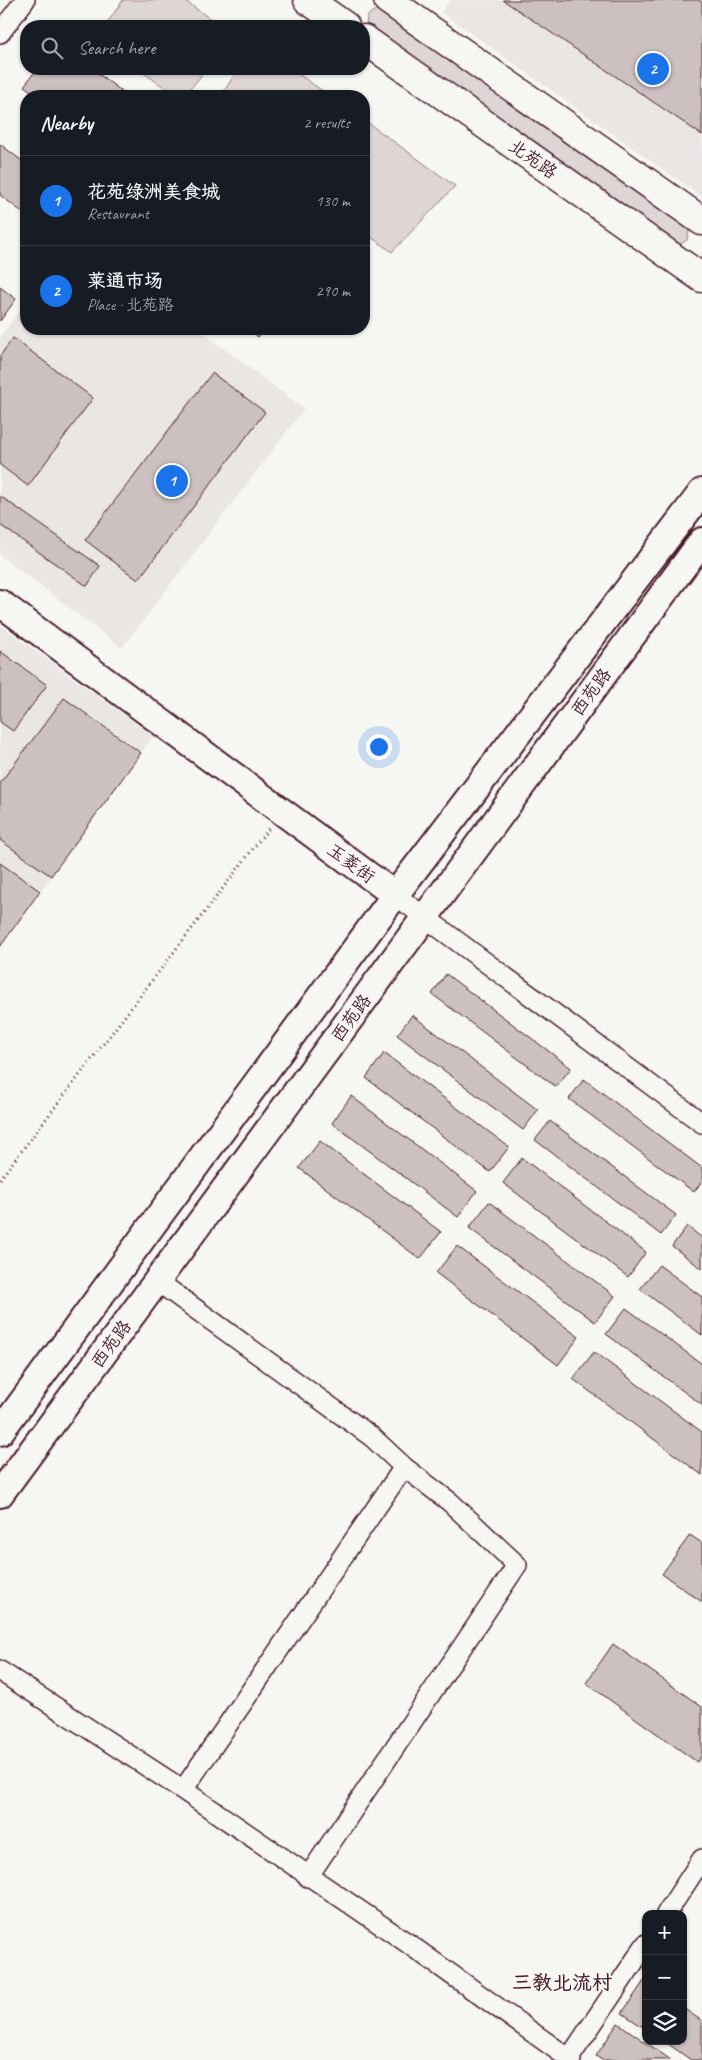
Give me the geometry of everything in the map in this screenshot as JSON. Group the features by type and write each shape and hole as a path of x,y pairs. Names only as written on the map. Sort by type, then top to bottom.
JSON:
{"main road":[{"path":"308,0 336,20"},
{"path":"388,0 702,221"},
{"name":"北苑路","path":"370,44 702,278"},
{"name":"西苑路","path":"0,1432 395,895 702,492"},
{"name":"西苑路","path":"0,1494 702,541"},
{"name":"玉菱街","path":"0,603 395,895"}],"street":[{"path":"0,33 25,0"},
{"name":"玉菱街","path":"395,895 702,1123"},
{"path":"157,1281 372,1437 404,1467 450,1502 517,1564 308,1877"},
{"path":"183,1790 404,1467"},
{"path":"0,1671 183,1790 406,1942 569,2060 642,1950"},
{"path":"669,1910 702,1860"}],"path":[{"path":"0,1179 282,811"}],"shaded area":[{"path":"123,0 184,0 212,20 109,20"},
{"path":"450,0 702,0 702,197 441,12"},
{"path":"380,10 685,225 689,232 687,240 679,245 675,245 370,29 370,20 366,20 371,13"},
{"path":"147,75 202,75 189,90 168,90"},
{"path":"234,75 300,75 321,90 225,90"},
{"path":"370,124 455,186 392,252 370,236"},
{"path":"20,310 20,335 206,335 304,409 122,648 0,555 0,337"},
{"path":"0,625 153,736 0,947"}],"building":[{"path":"503,0 699,0 702,2 702,135"},
{"path":"32,75 100,75 120,90 30,90 24,86"},
{"path":"0,144 20,159 20,210 0,195"},
{"path":"0,287 16,299 0,321"},
{"path":"13,338 93,398 28,486 0,465 0,356"},
{"path":"212,373 265,412 138,580 85,540"},
{"path":"0,496 100,566 87,586 0,525"},
{"path":"0,651 47,685 13,731 0,722"},
{"path":"64,698 141,753 51,876 0,840 0,783"},
{"path":"0,863 40,891 0,947"},
{"path":"446,974 571,1068 556,1087 432,994"},
{"path":"412,1015 538,1110 523,1130 397,1035"},
{"path":"384,1053 509,1147 490,1172 366,1078"},
{"path":"584,1079 702,1168 702,1181 694,1192 569,1099"},
{"path":"351,1096 477,1191 458,1217 332,1123"},
{"path":"550,1121 676,1215 661,1235 535,1140"},
{"path":"320,1141 441,1232 420,1259 299,1168"},
{"path":"522,1158 646,1252 628,1277 503,1183"},
{"path":"489,1202 615,1296 595,1322 469,1228"},
{"path":"687,1226 702,1238 702,1269 672,1246"},
{"path":"457,1246 579,1337 558,1365 436,1273"},
{"path":"659,1265 702,1297 702,1335 640,1289"},
{"path":"626,1308 702,1364 702,1405 606,1334"},
{"path":"594,1352 702,1432 702,1475 573,1379"},
{"path":"690,1535 702,1543 702,1602 662,1574"},
{"path":"613,1644 702,1707 702,1755 697,1762 586,1683"},
{"path":"642,1984 642,2026 622,2013"},
{"path":"687,2011 702,2021 702,2060 691,2060 670,2045 687,2045"},
{"path":"618,2023 642,2040 642,2045 650,2045 671,2060 602,2060 596,2056"}],"place":[{"name":"莱通市场","path":"653,69"},
{"name":"花苑绿洲美食城","path":"172,481"}],"district":[{"name":"三教北流村","path":"562,1982"}]}
